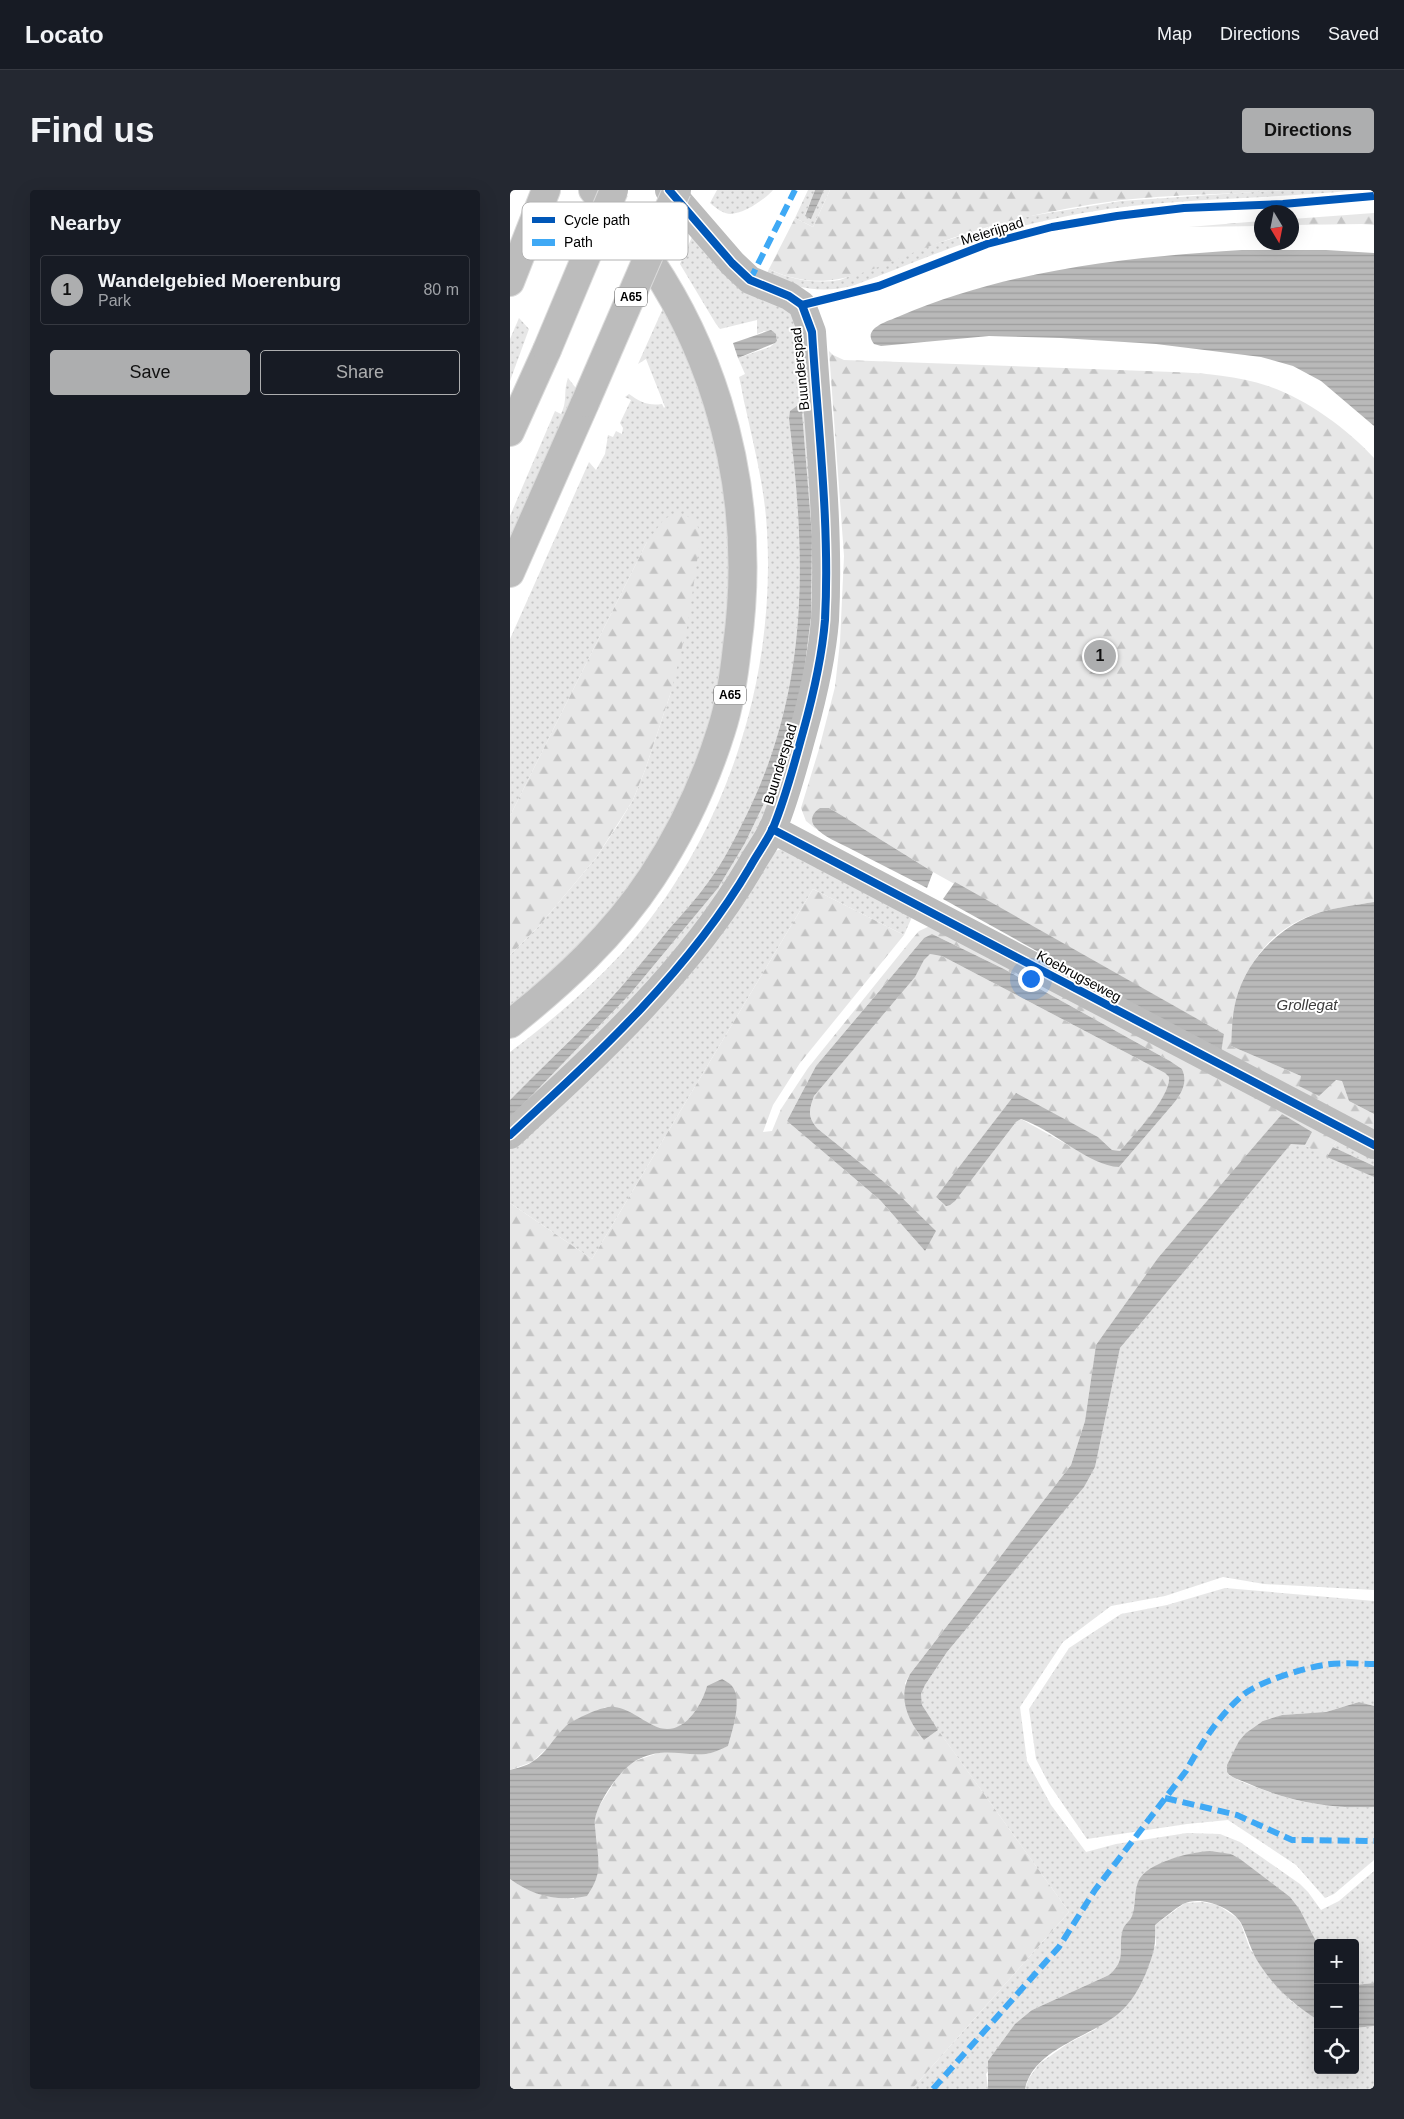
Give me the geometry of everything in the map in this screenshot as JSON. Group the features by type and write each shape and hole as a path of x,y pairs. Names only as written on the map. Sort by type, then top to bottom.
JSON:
{"main road":[{"path":"541,202 546,190"},
{"name":"A65","path":"593,190 603,202"},
{"path":"609,202 614,190"},
{"name":"Buunderspad","path":"669,190 679,202"},
{"name":"A65","path":"672,202 677,190"},
{"name":"Buunderspad","path":"510,1135 567,1082 636,1012 701,940 737,889 772,829 792,772 813,697 825,622 826,552 812,332 802,305 789,296 750,280 732,263 688,212"},
{"path":"510,282 522,251"},
{"path":"510,432 585,260"},
{"name":"A65","path":"510,573 647,260"},
{"name":"A65","path":"510,1024 570,974 595,949 631,906 665,856 693,802 722,730 732,684 740,625 744,574 737,483 728,436 717,394 675,302 648,260"},
{"name":"Koebrugseweg","path":"772,829 1374,1145"}],"green space":[{"path":"717,190 773,190 754,205 742,211 728,214 710,203"},
{"path":"808,190 815,190 805,215 811,219 824,190 830,190 813,227 795,218"},
{"path":"830,190 1284,190 1142,198 1098,203 1049,212 977,230 870,270 832,280 812,281 791,277 769,269 795,218 813,227"},
{"path":"1284,190 1356,190 1151,204 1066,216 984,237 852,286 840,288 808,288 765,277 769,269 786,276 804,280 822,282 840,280 931,245 1024,217 1121,201"},
{"path":"1374,213 1374,225 1299,225 1299,218"},
{"path":"1254,222 1254,226 1189,227"},
{"path":"695,230 782,302 798,319 819,598 786,769 741,865 637,999 510,1118 630,994 718,888 745,843 769,793 779,765 807,652 811,617 812,535 802,412 789,419 798,522 800,572 798,621 792,670 782,719 767,767 746,816 720,866 704,887 609,1001 510,1100 510,1052 568,1005 622,953 658,908 689,860 715,810 736,757 752,702 762,645 768,588 767,531 759,470 739,377 745,374 738,358 770,347 777,341 776,334 764,331 757,334 757,320 720,329 680,264 682,260 688,260 688,246"},
{"path":"664,306 676,329 710,412 733,531 728,655 698,765 651,858 594,934 510,1011 510,955 539,926 596,858 619,823 633,800 645,770 671,692 647,542 510,816 510,639 589,462 596,470 605,454 608,435 613,437 616,431 622,434 623,428 620,423 631,400 625,397 629,394 644,403 662,404 665,407 646,359 638,364"},
{"path":"519,318 529,329 510,381 510,339"},
{"path":"829,351 844,360 1185,372 1245,380 1282,391 1311,406 1352,436 1374,458 1374,902 1327,910 1299,921 1280,933 1265,947 1253,963 1237,1002 1231,1046 1301,1076 1342,1081 1349,1101 1374,1114 1374,1137 1220,1057 1224,1034 933,872 829,808 814,825 816,829 806,821 801,808 835,687 840,642 844,556"},
{"path":"568,378 579,392 510,554 510,516 555,411 561,414"},
{"path":"677,513 695,522 699,529 700,541 688,623 671,692 645,770 633,800 596,858 539,926 510,955 510,816 647,542 664,519"},
{"path":"785,848 912,917 904,935 813,889 592,1259 510,1203 510,1149 547,1114 772,852"},
{"path":"813,889 904,935 800,1063 773,1105 763,1132 772,1131 781,1109 808,1068 912,939 919,931 930,926 1338,1139 1327,1157 1302,1144 1305,1145 1311,1132 1282,1114 1122,1310 1096,1345 1085,1421 1071,1465 905,1683 924,1740 938,1730 1069,1912 912,2089 510,2089 510,1879 533,1892 574,1899 597,1851 594,1820 598,1808 620,1773 632,1762 664,1751 708,1754 728,1746 736,1708 732,1686 707,1686 700,1703 689,1719 674,1729 665,1730 626,1712 605,1707 544,1751 532,1762 510,1770 510,1203 592,1259","holes":["932,934 1004,969 1170,1061 1182,1069 1184,1074 1183,1087 1174,1103 1119,1167 1095,1160 1021,1119 1016,1122 946,1206 936,1197 1016,1094 1098,1137 1112,1150 1120,1151 1158,1106 1168,1086 1169,1077 1165,1073 942,956 930,954 924,960 915,976 814,1096 810,1113 812,1121 818,1129 894,1190 925,1251 880,1200 787,1121 816,1066 924,938"]},
{"path":"1338,1139 1374,1157 1374,1166 1333,1147"},
{"path":"1291,1144 1302,1144 1374,1177 1374,1590 1264,1584 1223,1577 1165,1596 1111,1606 1063,1642 1020,1707 1027,1761 1051,1805 1086,1852 1116,1844 1187,1833 1220,1834 1240,1842 1300,1884 1321,1910 1339,1901 1374,1871 1374,1983 1359,1985 1359,1939 1315,1939 1300,1910 1231,1854 1200,1852 1168,1860 1157,1865 1139,1880 1132,1917 1124,1929 1119,1965 1109,1975 1032,2010 986,2074 988,2089 912,2089 1069,1912 927,1715 922,1705 921,1694 947,1652 1029,1553 1095,1467 1120,1348"},
{"path":"1225,1588 1374,1601 1374,1706 1359,1702 1326,1712 1282,1715 1263,1722 1229,1775 1261,1789 1302,1801 1330,1806 1374,1807 1374,1860 1334,1894 1325,1898 1296,1865 1228,1820 1187,1824 1087,1839 1049,1784 1036,1759 1029,1709 1069,1648 1121,1614 1167,1605"},
{"path":"1202,1902 1218,1905 1237,1918 1250,1949 1291,2001 1314,2017 1314,2074 1359,2074 1359,2028 1374,2026 1374,2089 1025,2089 1029,2078 1039,2064 1067,2044 1096,2029 1156,1945 1155,1925 1185,1903"}],"water":[{"path":"815,190 824,190 811,219 805,216"},
{"path":"1242,250 1326,250 1374,253 1374,426 1321,381 1293,366 1261,357 1156,344 1061,338 989,336 881,346 874,344 871,338 874,329 884,323 941,300 982,287 1068,268"},
{"path":"771,330 776,334 777,341 775,343 738,358 733,343"},
{"path":"797,406 801,408 802,412 812,535 811,617 803,681 789,738 769,793 745,843 718,888 630,994 510,1118 510,1100 609,1001 690,905 720,866 746,816 767,767 782,719 792,670 798,621 800,572 798,522 789,419 790,411"},
{"path":"820,808 829,808 933,872 927,888 822,834 812,822 815,812"},
{"path":"955,882 1224,1034 1221,1053 943,899"},
{"name":"Grollegat","path":"1374,902 1374,1114 1349,1101 1342,1081 1336,1080 1319,1096 1299,1086 1301,1076 1231,1046 1232,1023 1241,985 1248,971 1267,946 1292,925 1306,918 1327,910"},
{"path":"932,934 1004,969 1170,1061 1182,1069 1184,1083 1177,1099 1119,1167 1095,1160 1021,1119 1016,1122 955,1201 946,1206 936,1197 1016,1093 1098,1137 1112,1150 1120,1151 1158,1105 1168,1085 1169,1077 1165,1073 942,956 930,954 924,960 915,977 814,1096 810,1113 812,1121 818,1129 894,1190 936,1231 925,1251 880,1200 787,1121 816,1066 924,938"},
{"path":"1282,1114 1312,1132 1305,1145 1291,1144 1120,1348 1095,1467 1084,1487 947,1652 925,1685 921,1694 922,1705 938,1730 924,1740 913,1725 906,1709 904,1692 906,1683 910,1674 1071,1465 1085,1421 1096,1345 1158,1258"},
{"path":"1333,1147 1374,1166 1374,1177 1327,1157"},
{"path":"722,1679 732,1686 737,1699 736,1716 728,1746 706,1754 657,1753 648,1755 632,1763 618,1776 601,1803 595,1819 598,1868 595,1882 587,1896 556,1898 546,1896 528,1890 510,1879 510,1770 527,1765 537,1759 569,1724 584,1715 604,1708 611,1707 625,1710 657,1727 675,1728 690,1718 700,1703 707,1686"},
{"path":"1359,1702 1374,1706 1374,1807 1341,1807 1293,1799 1277,1795 1239,1780 1227,1772 1227,1765 1239,1741 1246,1733 1263,1721 1282,1715 1326,1712"},
{"path":"1210,1851 1231,1854 1290,1897 1300,1910 1315,1939 1314,2017 1293,2002 1272,1981 1257,1960 1237,1917 1215,1904 1198,1901 1190,1902 1179,1906 1155,1925 1154,1949 1146,1973 1135,1995 1118,2014 1051,2054 1030,2075 1025,2089 988,2089 988,2061 1015,2024 1032,2010 1109,1975 1115,1969 1121,1953 1123,1929 1132,1916 1138,1882 1143,1875 1150,1869 1170,1859 1192,1853"},
{"path":"1374,1983 1374,2026 1359,2028 1359,1985"}],"marked path":[{"path":"750,280 795,190"},
{"path":"933,2089 1059,1947 1095,1890 1186,1771 1211,1730 1234,1703 1259,1685 1305,1669 1336,1664 1374,1664"},
{"path":"1165,1798 1237,1815 1292,1840 1374,1841"}],"cycle path":[{"name":"Meierijpad","path":"669,190 679,202"},
{"name":"Meierijpad","path":"688,212 732,263 750,280 789,296 802,305 879,286 987,244 1052,227 1117,216 1184,208 1283,204 1374,196"},
{"path":"510,1135 576,1074 640,1010 699,942 726,905 765,843 782,804 814,690 825,620 826,548 820,440 812,332 802,305"},
{"path":"772,829 1374,1145"}],"place":[{"name":"Wandelgebied Moerenburg","path":"1100,656"}]}
